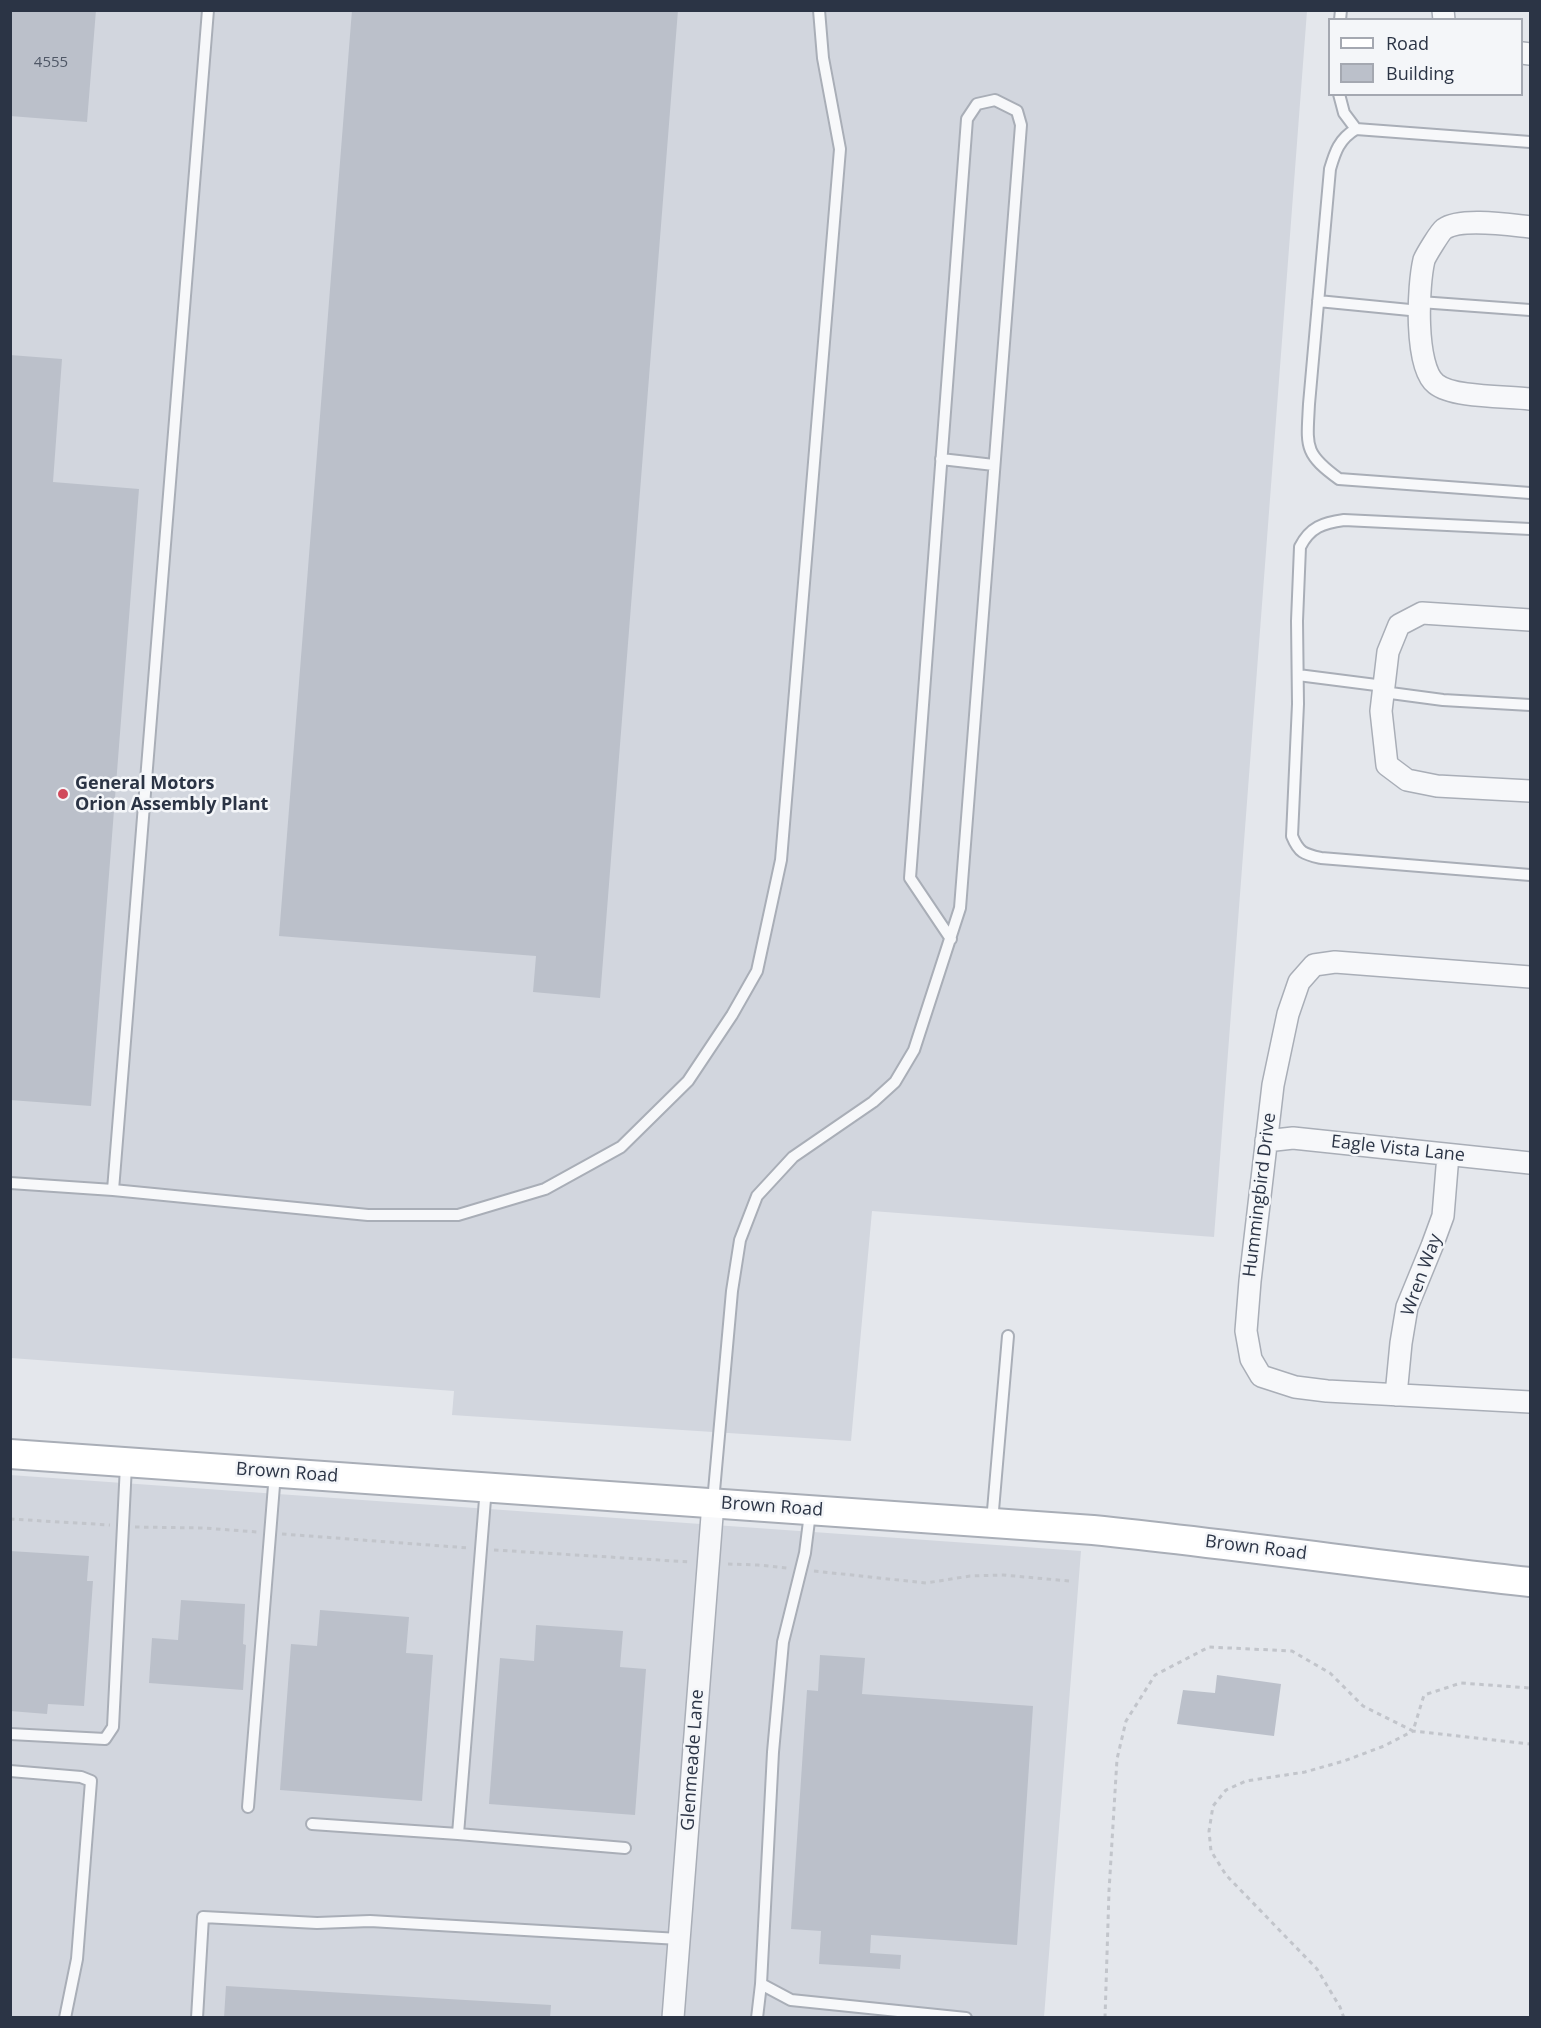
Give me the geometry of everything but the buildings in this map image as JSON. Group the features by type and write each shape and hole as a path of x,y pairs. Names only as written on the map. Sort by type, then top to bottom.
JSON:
{"main road":[{"name":"Brown Road","path":"10,1454 992,1522 1195,1540 1530,1582"}],"street":[{"path":"1530,227 1493,222 1456,225 1444,229 1424,258 1418,328 1424,363 1434,384 1449,392 1530,399"},
{"path":"1530,621 1422,613 1399,625 1388,652 1381,711 1387,765 1407,780 1437,786 1530,791"},
{"name":"Hummingbird Drive","path":"1530,977 1335,962 1314,965 1299,982 1288,1014 1273,1085 1246,1331 1251,1359 1261,1376 1295,1387 1327,1391 1530,1402"},
{"name":"Eagle Vista Lane","path":"1266,1141 1293,1138 1530,1163"},
{"name":"Wren Way","path":"1396,1395 1407,1307 1443,1216 1448,1155"},
{"name":"Glenmeade Lane","path":"673,2018 713,1503"}],"lane":[{"path":"113,1190 208,10"},
{"path":"10,1183 113,1190 368,1215 458,1215 545,1188 621,1147 688,1080 732,1015 757,971 782,848 840,149 824,58 819,10"},
{"path":"1340,96 1344,113 1356,129"},
{"path":"713,1503 732,1292 740,1240 757,1196 793,1157 873,1102 895,1083 914,1050 951,939 960,908 1021,125 1017,111 995,100 977,104 967,119 910,878 951,939"},
{"path":"1530,142 1356,129 1345,135 1329,169 1308,438 1309,449 1319,465 1339,479 1530,493"},
{"path":"1318,301 1530,310"},
{"path":"941,459 994,465"},
{"path":"1530,529 1359,519 1327,522 1312,529 1305,537 1300,547 1292,836 1297,848 1306,855 1321,858 1530,875"},
{"path":"1298,675 1443,700 1530,705"},
{"path":"992,1522 1008,1336"},
{"path":"10,1734 105,1739 113,1727 126,1462"},
{"path":"248,1807 275,1473"},
{"path":"458,1834 486,1487"},
{"path":"757,2018 761,1984 777,1701 783,1642 805,1553 810,1509"},
{"path":"10,1771 81,1777 91,1782 77,1959 65,2018"},
{"path":"312,1824 625,1848"},
{"path":"197,2018 203,1917 317,1923 370,1921 679,1939"},
{"path":"761,1984 791,2000 966,2018"}],"path":[{"path":"10,1518 123,1526 204,1528 708,1563 758,1564 926,1583 970,1576 1002,1575 1069,1581"},
{"path":"1105,2018 1109,1891 1117,1759 1126,1720 1155,1675 1209,1647 1292,1651 1330,1673 1363,1706 1413,1731 1530,1744"},
{"path":"1344,2018 1340,2007 1317,1969 1226,1875 1211,1851 1209,1831 1213,1806 1226,1790 1246,1781 1305,1772 1334,1764 1384,1746 1413,1731 1424,1695 1461,1683 1530,1688"}],"shaded area":[{"path":"10,11 1307,11 1214,1237 872,1211 851,1441 452,1415 454,1391 11,1358"},
{"path":"10,1475 1081,1551 1044,2017 11,2017"}],"place":[{"name":"General Motors Orion Assembly Plant","path":"63,794"}]}
